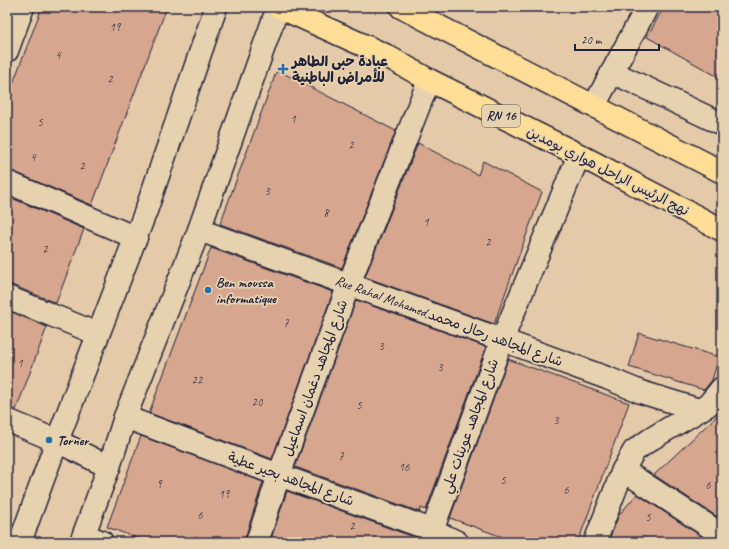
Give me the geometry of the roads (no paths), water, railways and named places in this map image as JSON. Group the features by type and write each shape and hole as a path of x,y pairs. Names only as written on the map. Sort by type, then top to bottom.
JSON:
{"main road":[{"name":"نهج الرئيس الراحل هواري بومدين","path":"278,7 385,55 429,80 579,155 722,230"},
{"path":"401,7 722,172"}],"street":[{"path":"7,51 23,7"},
{"path":"20,542 56,441 150,201 216,7"},
{"path":"89,540 109,467 125,417 199,230 278,7"},
{"path":"594,106 648,7"},
{"path":"612,72 722,124"},
{"name":"شارع المجاهد دغمان اسماعيل","path":"257,542 349,284 429,80"},
{"name":"شارع المجاهد عوينات علي","path":"430,536 502,340 579,155"},
{"path":"7,182 136,238"},
{"name":"Rue Rahal Mohamed,شارع المجاهد رحال محمد","path":"199,230 607,378 641,392 700,410"},
{"path":"7,298 98,334"},
{"path":"595,542 623,470 634,451 708,405 722,388"},
{"name":"شارع المجاهد بحير عطية","path":"125,417 280,475 430,536 457,542"},
{"path":"7,420 56,441 109,467"},
{"path":"623,470 722,535"}],"place":[{"name":"عيادة حبى الطاهر للأمراض الباطنية","path":"283,69"},
{"name":"Ben moussa informatique","path":"208,290"},
{"name":"Torner","path":"49,440"}]}
